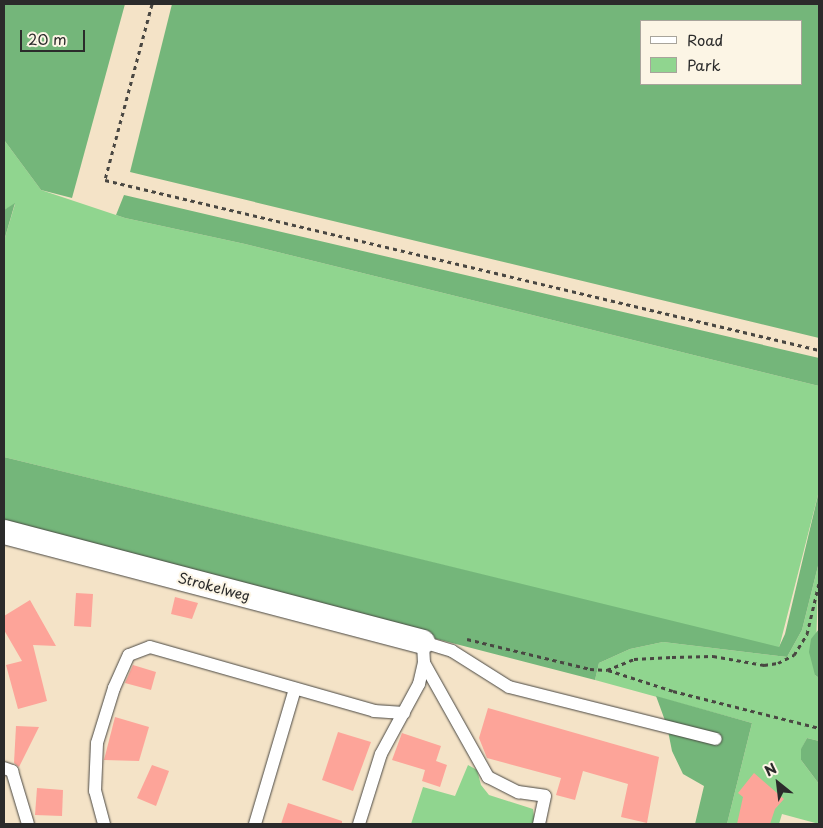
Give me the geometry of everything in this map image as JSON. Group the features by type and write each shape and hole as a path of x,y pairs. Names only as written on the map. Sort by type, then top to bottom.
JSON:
{"street":[{"name":"Strokelweg","path":"4,532 424,653"}],"lane":[{"path":"104,824 95,791 97,743 114,688 129,655 150,647 374,711 404,713"},
{"path":"424,653 452,651 509,687 716,739"},
{"path":"359,824 381,754 419,684 424,653"},
{"path":"424,653 488,777 518,792 545,796 539,824"},
{"path":"255,824 295,689"},
{"path":"4,768 12,771 28,824"}],"path":[{"path":"152,4 104,180 819,350"},
{"path":"607,670 634,659 672,657 713,656 764,665 778,663 794,654 807,634 819,583"},
{"path":"465,638 563,664 607,670 673,691 819,728"}],"green space":[{"path":"4,4 125,4 72,198 41,190 4,140"},
{"path":"172,4 819,4 819,338 130,172"},
{"path":"4,140 41,190 125,218 245,244 819,386 819,491 779,648 4,457 4,241 15,204 4,210"},
{"path":"124,195 819,358 819,386 245,244 125,218 116,215"},
{"path":"15,203 4,241 4,210"},
{"path":"4,457 779,647 785,634 819,491 819,562 802,630 787,657 663,642 630,649 599,663 595,680 4,527"},
{"path":"819,562 815,675 819,678 819,741 807,738 801,750 801,760 819,784 819,824 782,814 779,824 727,824 752,723 595,680 599,663 630,649 663,642 787,657 802,630"},
{"path":"819,629 819,678 815,675 809,652 811,639"},
{"path":"656,696 752,723 727,824 695,824 704,786 683,774 672,751 667,726"},
{"path":"807,738 819,741 819,784 801,760 801,749"},
{"path":"468,765 477,770 481,785 489,795 533,809 535,824 411,824 423,787 455,796"}],"building":[{"path":"76,593 93,594 91,627 74,626"},
{"path":"175,597 198,603 192,619 171,614"},
{"path":"30,600 56,646 33,645 47,701 18,709 6,665 22,661 4,630 4,616"},
{"path":"133,665 156,672 151,690 125,683"},
{"path":"488,708 659,757 647,823 621,817 628,784 583,771 575,800 556,795 561,778 487,758 479,738"},
{"path":"115,717 149,727 139,761 104,760"},
{"path":"16,726 39,727 19,767 14,763"},
{"path":"338,732 371,742 353,791 322,780"},
{"path":"402,733 441,746 436,761 447,765 440,787 422,781 425,770 392,760"},
{"path":"152,765 169,771 156,806 137,798"},
{"path":"754,773 784,799 775,809 770,824 737,824 743,797 738,793"},
{"path":"37,788 63,790 62,816 35,815"},
{"path":"288,803 342,821 342,824 281,824"}]}
